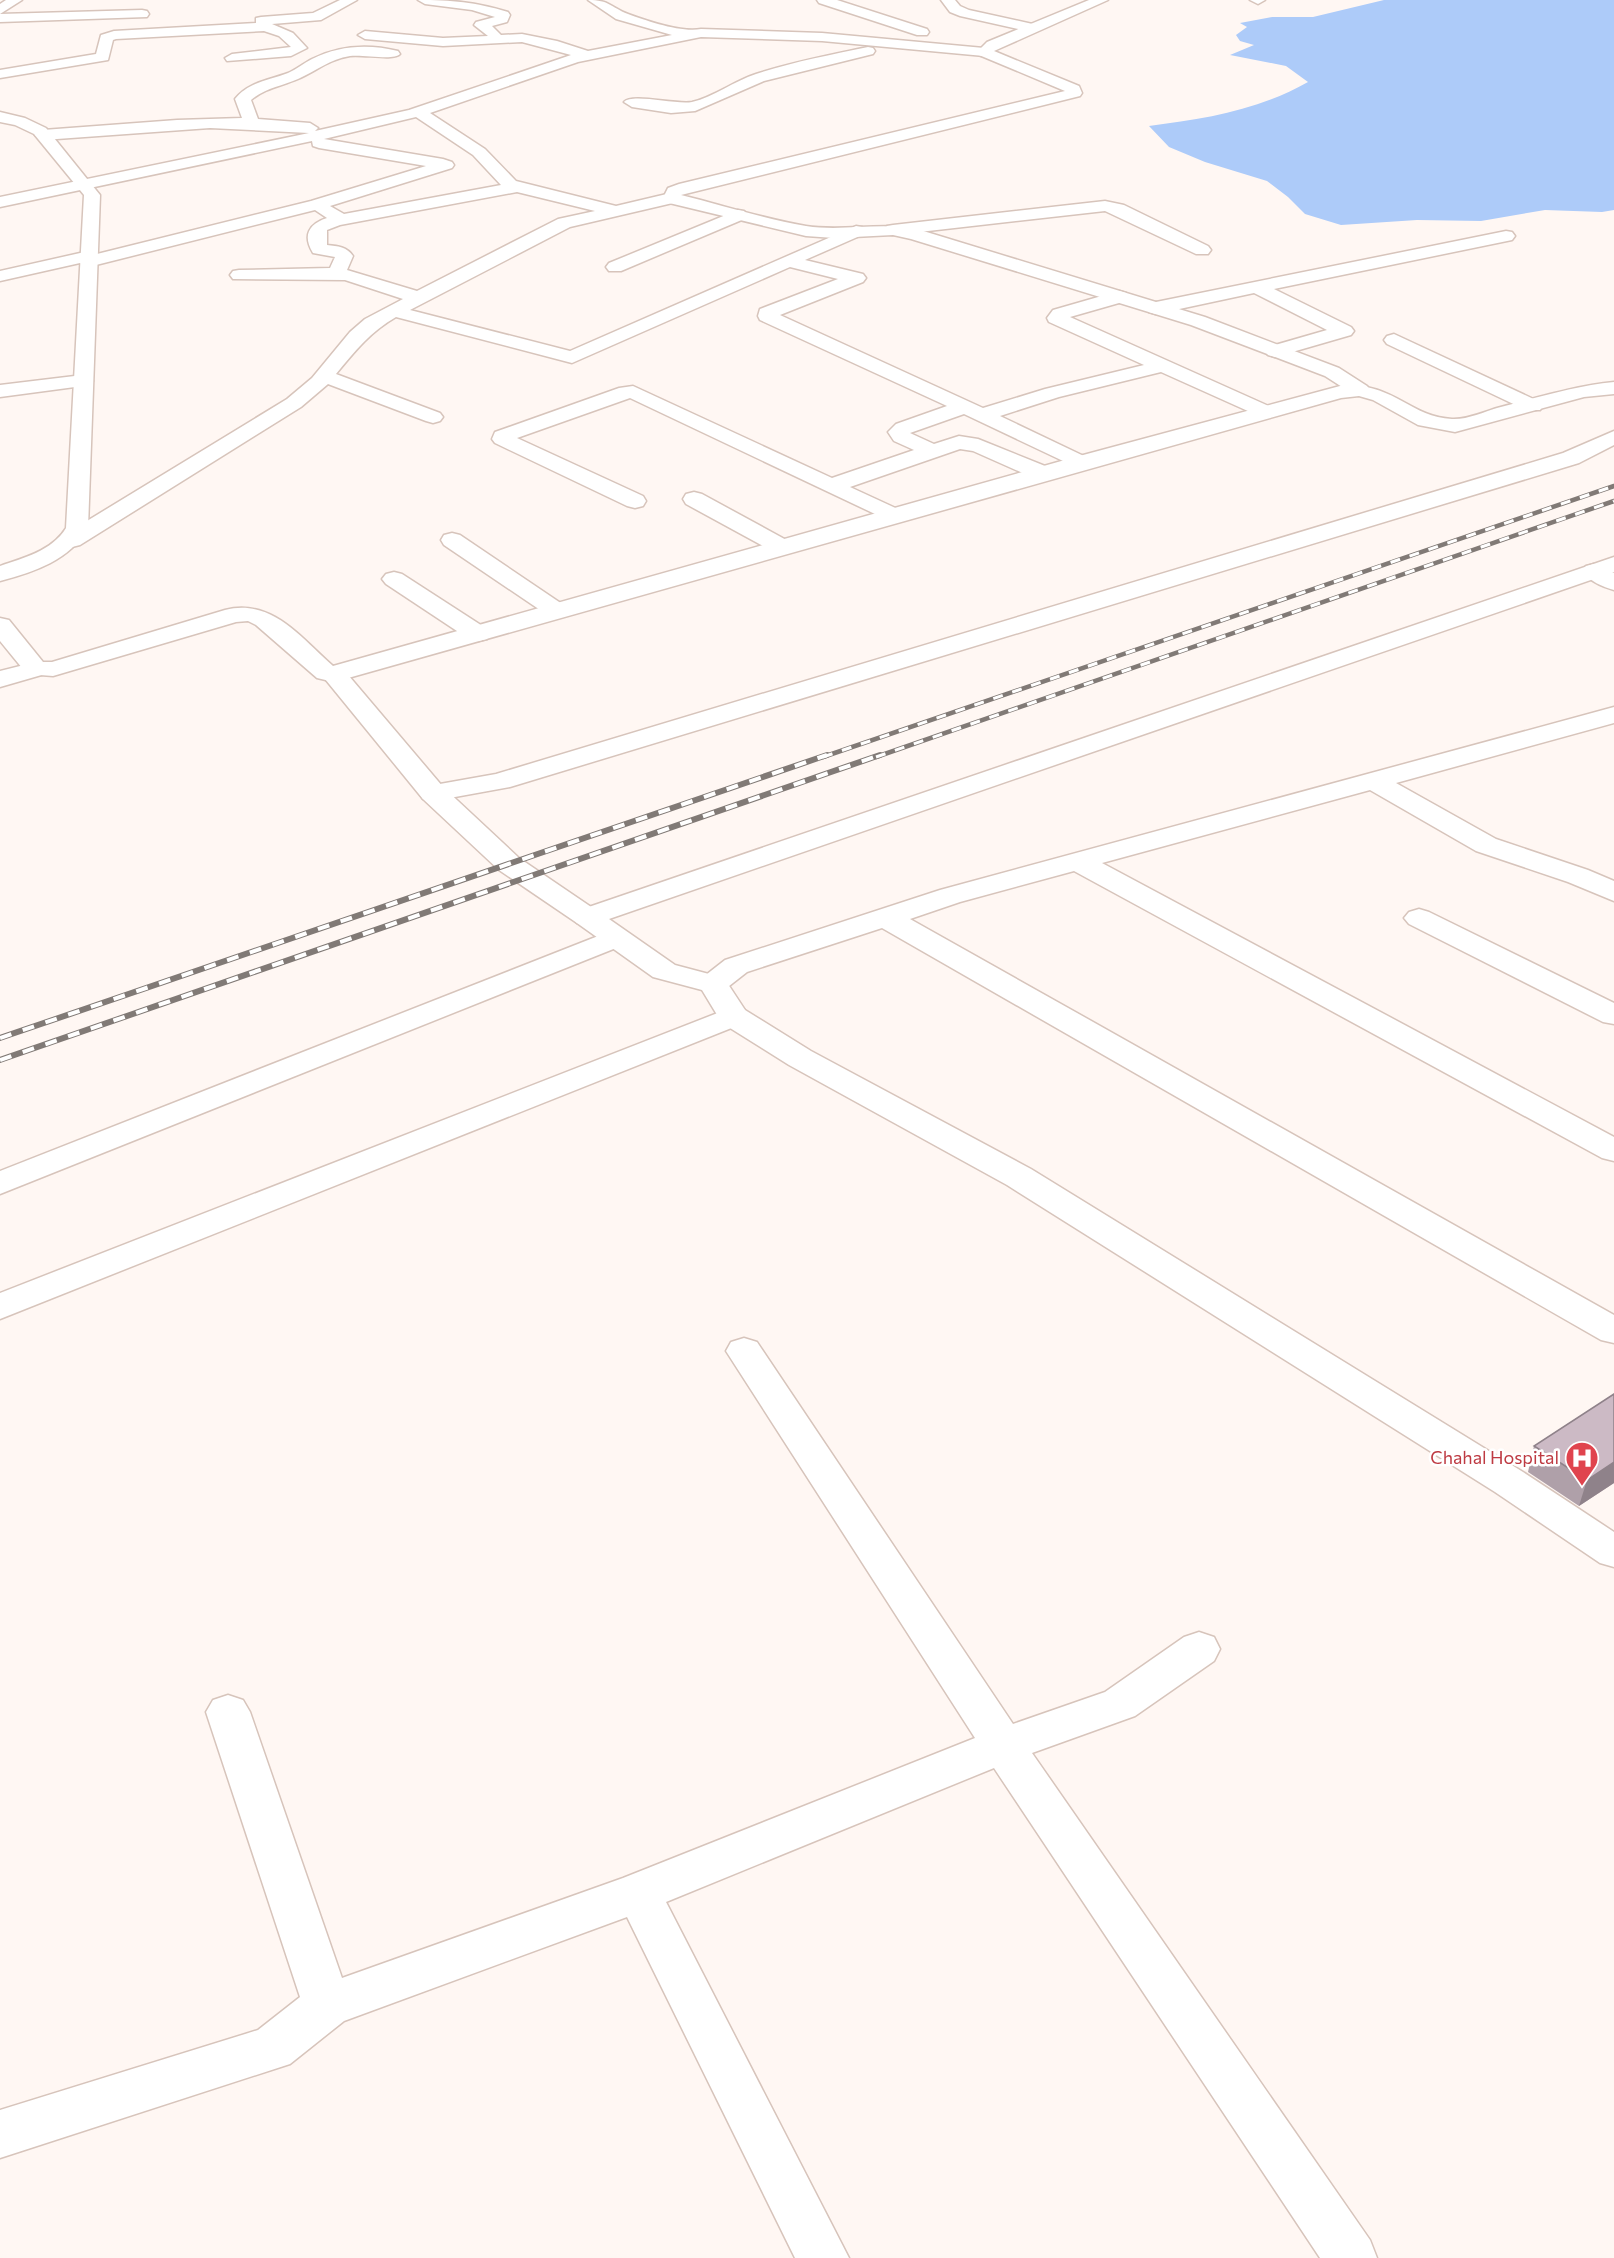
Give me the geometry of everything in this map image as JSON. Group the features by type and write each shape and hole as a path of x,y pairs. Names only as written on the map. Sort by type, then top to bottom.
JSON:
{"street":[{"path":"0,10 15,0"},
{"path":"264,27 255,22 316,17 350,0"},
{"path":"425,0 474,6 503,15 502,18 481,25 489,32 505,38"},
{"path":"595,0 621,16 689,35"},
{"path":"671,198 674,192 685,188 1075,93 1074,89 984,52 824,0"},
{"path":"948,0 955,9 965,13 1032,28"},
{"path":"0,202 300,140 418,112 586,55 689,35 707,33 822,37 984,52 992,45 1101,0"},
{"path":"0,17 71,2"},
{"path":"0,17 154,14"},
{"path":"178,15 192,30"},
{"path":"0,74 103,57 106,38 110,35 264,27 276,29 288,35 300,49 232,58"},
{"path":"365,35 443,42 505,38 552,44 586,55"},
{"path":"632,102 671,108 695,106 747,83 783,71 831,59 908,45"},
{"path":"251,122 243,102 246,96 266,84 299,73 319,60 360,50 381,51 404,57"},
{"path":"418,112 479,152 509,182"},
{"path":"0,117 30,126 43,135 92,195 77,528 72,540"},
{"path":"43,135 251,122 339,131"},
{"path":"300,140 446,165 618,210"},
{"path":"0,276 89,259 316,205 446,165"},
{"path":"336,274 344,256 339,252 319,249 317,231 320,226 509,182"},
{"path":"0,574 57,550 279,413 309,391 357,336 372,323 416,297 554,227 671,198 806,231 893,230 1105,206 1118,209 1202,250"},
{"path":"316,205 339,220"},
{"path":"615,267 738,215"},
{"path":"893,230 914,234 1156,308 1332,372 1360,390 1380,396 1425,422 1440,425 1470,424 1583,391 1611,388"},
{"path":"393,311 572,357 856,231"},
{"path":"1156,308 1506,236"},
{"path":"787,261 856,278 767,313 767,316 974,411 1080,463"},
{"path":"239,275 336,274 358,278 416,297"},
{"path":"1257,288 1344,331 1275,351"},
{"path":"1119,297 1060,314 1056,318 1266,412"},
{"path":"1394,340 1533,406"},
{"path":"933,451 901,437 898,432 974,411 1162,366"},
{"path":"324,376 433,417"},
{"path":"0,392 83,381"},
{"path":"0,679 36,669 53,669 234,615 252,614 265,620 326,673 333,674 1042,473 1340,392 1360,390"},
{"path":"635,501 502,439 502,436 626,392 633,392 894,516"},
{"path":"433,793 500,781 933,651 1571,458 1614,437"},
{"path":"831,486 965,442 978,445 1042,473"},
{"path":"694,499 782,547"},
{"path":"452,540 557,611"},
{"path":"587,918 1607,572"},
{"path":"394,579 478,634"},
{"path":"0,625 36,669"},
{"path":"333,674 433,793 509,864 664,971 713,984 734,1016 800,1058 1019,1178 1509,1482 1614,1552"},
{"path":"713,984 736,966 950,896 1614,715"},
{"path":"1374,781 1486,845 1578,876 1614,892"},
{"path":"1078,862 1614,1151"},
{"path":"885,918 1614,1331"},
{"path":"1419,918 1614,1015"},
{"path":"0,1183 616,938"},
{"path":"0,1307 734,1016"},
{"path":"744,1352 1003,1745 1352,2258"},
{"path":"0,2134 273,2048 327,2005 638,1893 1003,1745 1120,1704 1199,1648"},
{"path":"228,1712 327,2005"},
{"path":"638,1893 823,2258"}],"water":[{"path":"1384,0 1614,0 1614,210 1602,212 1545,210 1481,221 1417,220 1341,225 1305,214 1267,181 1205,162 1169,147 1149,126 1231,112 1270,100 1308,82 1286,66 1230,55 1254,45 1240,41 1236,35 1247,27 1240,23 1272,17 1313,17"}],"building":[{"path":"1614,1394 1614,1462 1587,1480 1534,1446"}],"railway":[{"path":"823,757 1614,486"},
{"path":"876,757 1614,501"},
{"path":"0,1038 827,755"},
{"path":"0,1060 880,755"}],"place":[{"name":"Chahal Hospital","path":"1582,1487"}]}
